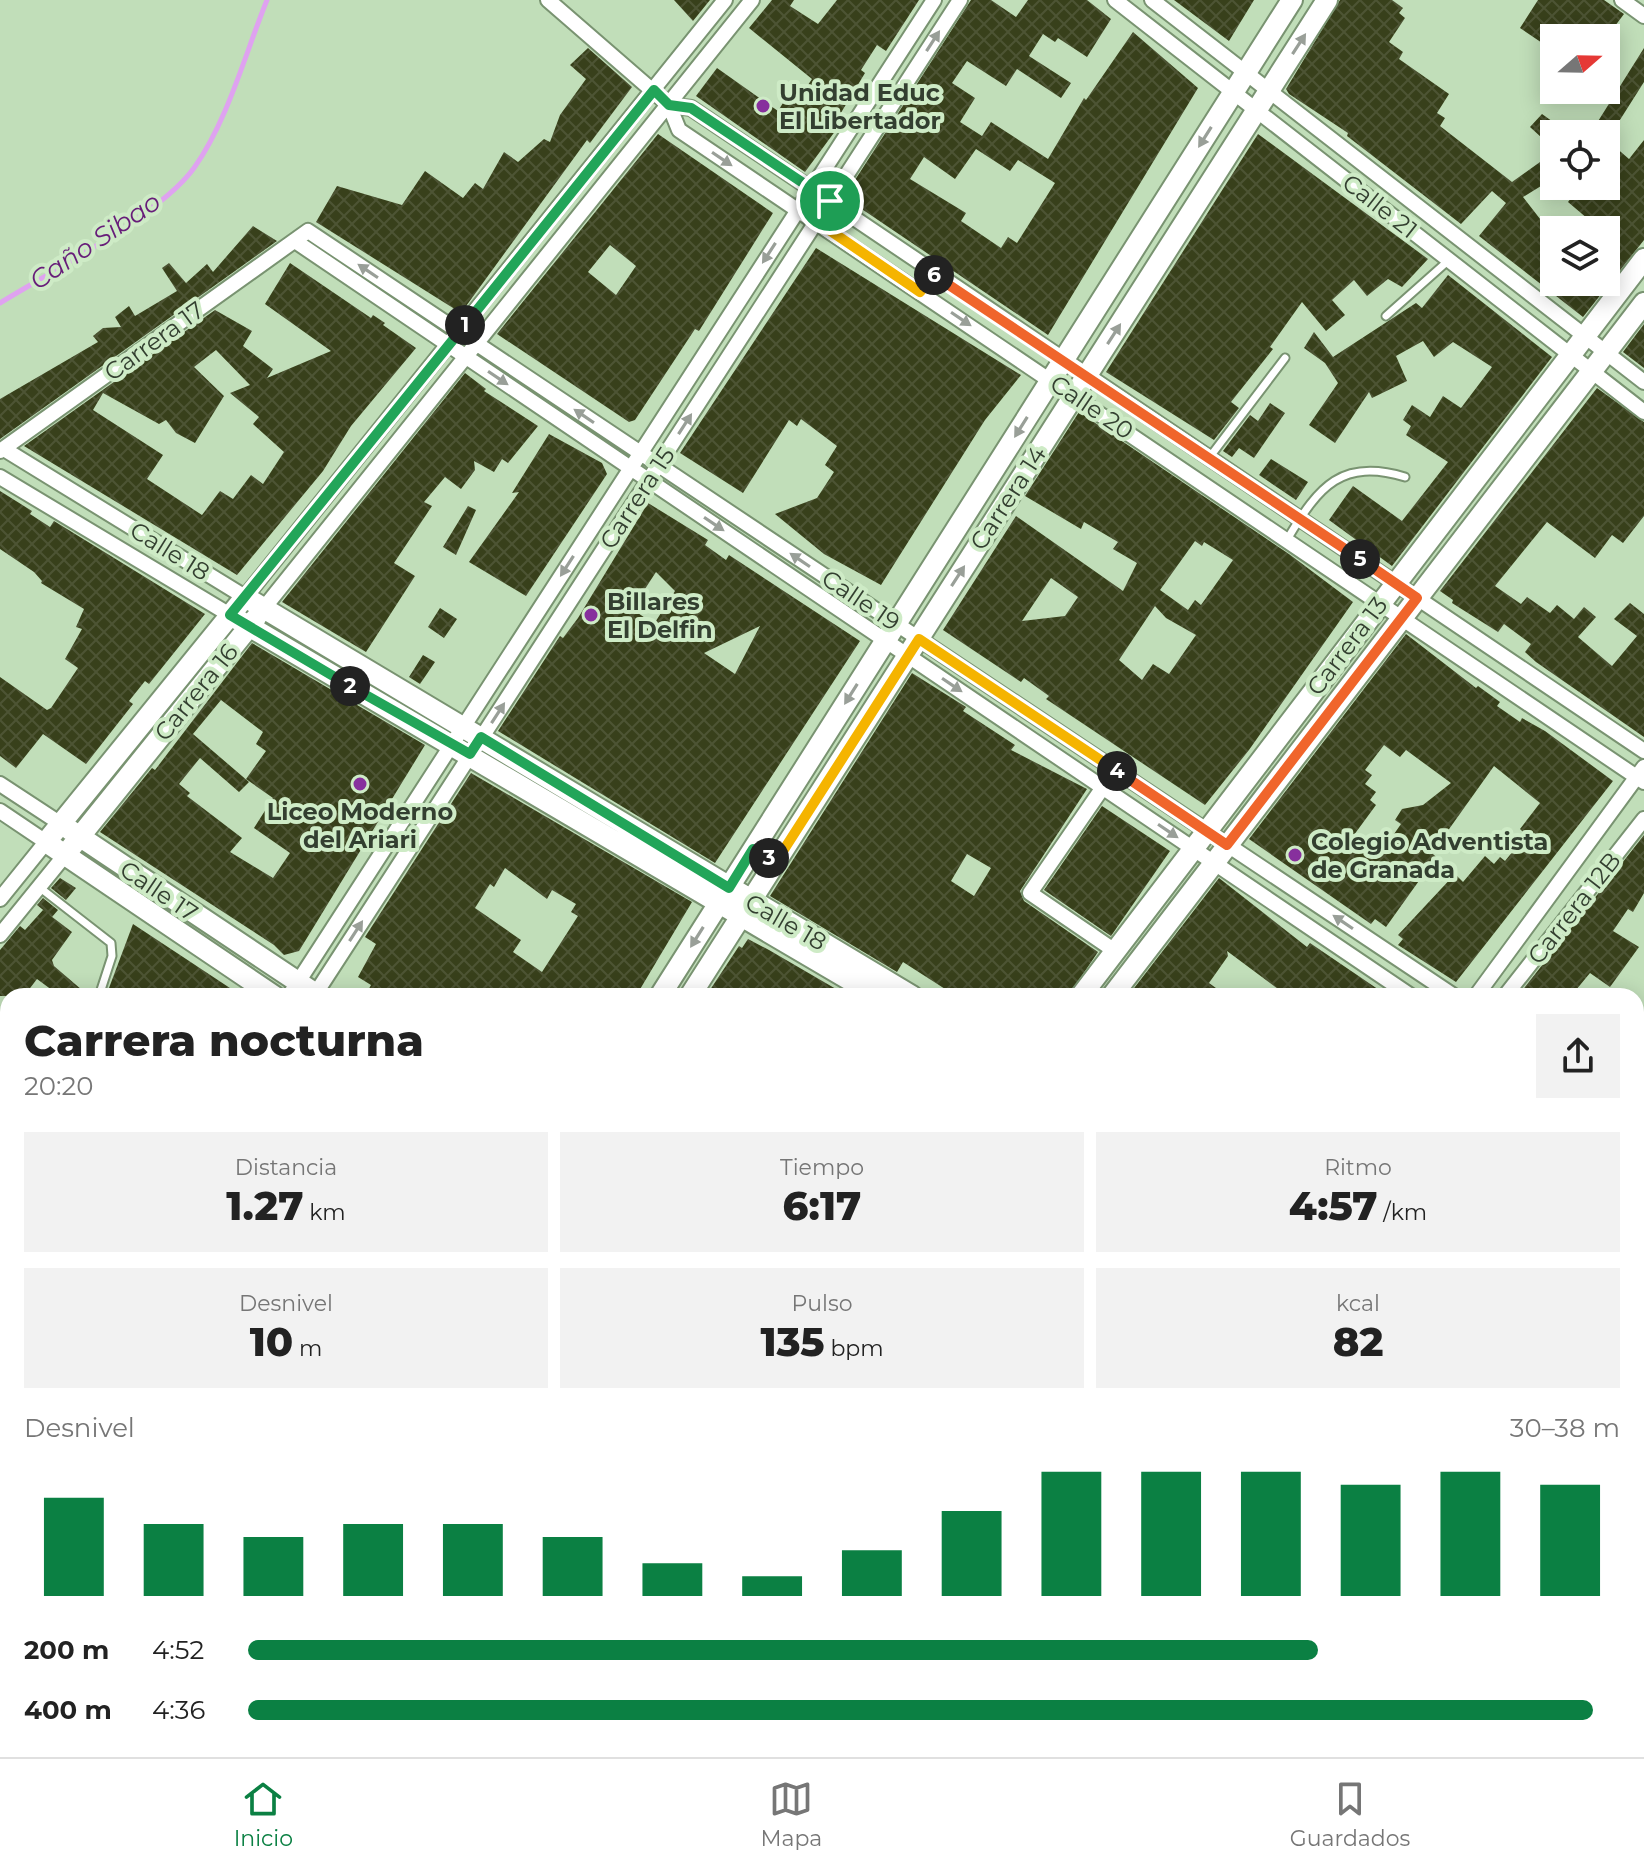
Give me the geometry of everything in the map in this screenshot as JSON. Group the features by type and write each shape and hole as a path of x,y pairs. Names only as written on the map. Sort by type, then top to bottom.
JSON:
{"street":[{"name":"Calle 20","path":"548,0 654,90 669,105 679,130 1642,775"},
{"name":"Carrera 16","path":"0,899 725,0"},
{"name":"Carrera 16","path":"0,935 576,224 752,0"},
{"name":"Carrera 15","path":"310,988 457,737 934,0"},
{"name":"Carrera 15","path":"310,988 476,746 960,0"},
{"name":"Calle 21","path":"1115,0 1644,412"},
{"name":"Calle 21","path":"1152,0 1644,382"},
{"name":"Carrera 14","path":"665,988 1292,0"},
{"name":"Carrera 14","path":"695,988 1327,0"},
{"path":"1622,0 1644,16"},
{"name":"Calle 20","path":"669,105 691,108 932,274 1644,751"},
{"path":"560,208 576,224"},
{"name":"Carrera 17","path":"2,450 308,231"},
{"name":"Calle 19","path":"308,231 755,530 1030,738 1399,988"},
{"name":"Calle 19","path":"295,241 745,545 891,632"},
{"path":"530,245 546,260"},
{"name":"Carrera 13","path":"1087,988 1644,259"},
{"path":"920,292 932,274"},
{"name":"Carrera 13","path":"1118,988 1644,303"},
{"path":"709,347 728,357"},
{"name":"Calle 18","path":"2,450 264,608 457,737"},
{"name":"Calle 18","path":"0,477 230,615 476,746 746,909 897,988"},
{"path":"745,545 755,530"},
{"name":"Calle 19","path":"913,647 1042,721 1442,988"},
{"path":"1030,738 1042,721"},
{"path":"819,746 841,760"},
{"path":"1115,770 1030,893 1115,951"},
{"name":"Carrera 12B","path":"1482,988 1642,775"},
{"name":"Calle 17","path":"0,784 300,988"},
{"name":"Calle 17","path":"0,811 262,988"},
{"name":"Carrera 12B","path":"1511,988 1644,819"},
{"path":"753,849 776,862"},
{"name":"Calle 18","path":"746,909 865,988"},
{"path":"186,936 203,920"},
{"path":"1359,960 1369,939"}],"lane":[{"path":"1386,316 1449,260"},
{"path":"1209,458 1285,358"},
{"path":"1288,538 1299,519 1333,480 1347,473 1376,468 1405,477"},
{"path":"39,887 111,943 112,956 102,988"}],"building":[{"path":"674,0 710,0 693,21"},
{"path":"772,0 794,0 790,6 818,24 837,0 919,0 886,51 877,45 861,70 865,73 836,121 833,128 836,130 805,172 696,96 717,68 778,111 786,98 795,104 812,79 749,28"},
{"path":"971,0 991,0 1016,17 1028,0 1087,0 1111,19 1087,57 1058,38 1055,42 1043,34 1029,56 1071,83 1061,98 1017,69 1006,86 967,61 952,83 975,98 960,122 982,136 991,122 1048,159 1084,98 1086,100 1133,32 1198,88 1048,335 844,197","holes":["976,149 1010,171 1018,160 1055,183 1017,243 1008,237 1001,248 961,221 966,213 910,179 924,157 955,179"]},
{"path":"1174,0 1254,0 1229,41"},
{"path":"1340,0 1392,0 1403,8 1399,13 1405,18 1389,42 1403,52 1399,59 1449,94 1437,113 1445,118 1440,126 1512,182 1540,162 1540,187 1523,197 1540,219 1540,284 1479,236 1506,203 1492,191 1461,224 1347,136 1348,133 1286,89"},
{"path":"1538,0 1604,0 1624,14 1616,24 1540,24 1540,42 1520,28"},
{"path":"588,48 632,87 590,143 587,140 461,313 316,222 337,186 402,205 425,171 463,198 475,183 483,189 504,152 518,162 544,139 550,142 560,115 586,79 570,65"},
{"path":"1644,48 1644,82 1620,120 1599,120 1609,104 1620,104 1620,86"},
{"path":"1542,114 1550,120 1540,120 1540,136 1530,127"},
{"path":"658,134 773,213 699,331 695,329 635,420 629,422 497,334","holes":["610,245 636,266 616,295 588,272"]},
{"path":"1258,134 1428,259 1402,287 1388,279 1367,296 1354,280 1332,300 1345,315 1326,331 1302,302 1270,347 1273,349 1231,402 1239,408 1214,440 1106,372"},
{"path":"1644,140 1644,240 1620,270 1620,216 1584,216 1568,202 1620,200 1620,151 1629,159"},
{"path":"253,226 277,241 0,439 0,399 98,342 93,336 103,328 121,327 115,317 129,306 135,316 177,291 162,268 169,263 186,283 207,264 213,272"},
{"path":"816,248 1021,375 985,420 881,585 824,554 775,514 817,498 834,472 825,465 837,446 801,419 797,426 789,420 743,493 680,453"},
{"path":"290,263 371,318 373,315 385,323 383,325 416,348 351,426 323,471 237,575 24,446 215,310 252,331 243,346 273,369 267,378 331,351 265,304","holes":["216,350 250,385 230,393 259,417 253,424 284,452 263,484 251,475 233,499 220,491 202,515 147,479 163,455 93,410 103,393 159,424 166,420 176,433 195,443 224,396 194,367"]},
{"path":"1448,275 1552,357 1392,566 1329,520 1353,486 1402,521 1448,462 1406,435 1411,426 1403,420 1412,405 1430,417 1443,396 1461,408 1492,367 1453,342 1434,357 1423,341 1396,356 1407,381 1372,398 1369,392 1335,443 1309,425 1338,383 1325,363 1304,348 1314,332 1333,357 1416,303 1422,308"},
{"path":"1556,296 1600,296 1583,317"},
{"path":"1644,324 1644,368 1623,352"},
{"path":"465,373 486,389 484,391 538,426 508,463 502,459 494,472 474,461 475,470 461,489 445,477 424,502 432,506 394,563 415,576 366,652 282,602"},
{"path":"1597,388 1644,422 1644,516 1623,543 1612,535 1595,558 1547,522 1495,586 1521,604 1527,597 1550,613 1557,605 1574,619 1584,607 1596,617 1578,637 1612,666 1637,636 1614,619 1630,603 1644,614 1644,737 1536,662 1525,652 1531,644 1504,624 1498,632 1452,603 1453,600 1440,591"},
{"path":"1270,403 1285,413 1254,458 1239,448 1232,457 1223,451 1250,415 1258,421"},
{"path":"1079,412 1289,554 1353,602 1249,750 1205,805 1046,699 1049,696 1024,678 1021,682 943,630 1016,516 1123,591 1137,563 1113,549 1118,542 1084,522 1081,529 1025,496","holes":["1195,541 1202,546 1204,542 1233,560 1201,605 1195,600 1188,610 1160,590","1051,578 1078,597 1065,616 1022,621","1155,606 1166,618 1196,635 1169,674 1153,664 1142,680 1119,660"]},
{"path":"549,434 602,463 607,474 526,596 469,562 519,492 512,493"},
{"path":"1271,459 1308,482 1296,500 1259,475"},
{"path":"0,491 32,511 30,514 50,527 54,521 205,614 149,684 145,681 129,701 133,704 86,764 43,734 16,768 0,756 0,677 47,710 51,708 78,668 65,659 82,629 76,627 84,609 41,583 34,572 0,549"},
{"path":"648,503 708,540 705,545 726,560 729,555 860,641 715,863 498,731 560,636 563,638","holes":["656,572 675,591 654,624 632,609","760,626 735,674 704,653"]},
{"path":"468,506 476,510 456,555 443,547"},
{"path":"440,608 457,619 444,638 428,627"},
{"path":"1406,634 1476,688 1478,686 1500,702 1497,706 1520,722 1522,718 1545,731 1613,781 1456,982 1398,945 1403,939 1398,935 1455,874 1463,882 1485,856 1494,864 1500,857 1505,861 1526,835 1520,829 1540,803 1494,766 1432,853 1436,857 1386,927 1375,919 1371,924 1249,839","holes":["1384,745 1400,757 1406,750 1451,783 1423,805 1402,809 1395,820 1401,824 1378,857 1351,839 1376,805 1370,800 1376,792 1365,784 1372,775 1365,770"]},
{"path":"252,643 425,745 299,951 284,955 274,945 100,832 152,768 155,770","holes":["221,700 263,732 256,744 266,751 246,779 273,798 254,828 290,853 273,878 230,852 242,838 187,796 190,793 179,784 200,758 239,792 249,782 193,734"]},
{"path":"423,655 435,662 420,684 409,677"},
{"path":"912,673 966,707 963,711 1015,745 1011,750 1087,789 1020,891 1024,901 1098,952 1073,988 944,988 903,962 897,972 770,896","holes":["967,854 991,868 974,896 951,881"]},
{"path":"471,773 692,902 641,988 369,988 371,985 358,977 376,944 365,937","holes":["505,868 547,899 552,890 576,904 571,912 578,916 542,972 513,952 521,940 475,908 490,884 494,887"]},
{"path":"1102,806 1170,851 1111,936 1044,890"},
{"path":"1644,835 1644,893 1633,912 1628,909 1613,931 1639,947 1610,987 1590,973 1578,988 1524,988"},
{"path":"60,878 76,888 66,900 51,888"},
{"path":"1219,878 1307,947 1310,943 1376,988 1277,988 1227,951 1228,956 1209,983 1216,988 1134,988"},
{"path":"43,898 58,910 52,917 37,905"},
{"path":"43,910 72,932 52,960 54,966 80,988 49,988 37,979 30,988 0,988 0,950 20,926 25,930"},
{"path":"133,924 230,988 109,988"},
{"path":"748,939 834,988 711,988 739,946 742,948"}],"waterway":[{"name":"Caño Sibao","path":"0,303 131,223 178,186 194,168 217,129 267,0"}],"place":[{"name":"Unidad Educ El Libertador","path":"763,106"},
{"name":"Billares El Delfin","path":"591,615"},
{"name":"Liceo Moderno del Ariari","path":"360,784"},
{"name":"Colegio Adventista de Granada","path":"1295,855"}],"route":[{"path":"654,90 669,105 691,108 830,201 816,221 920,292 932,274 1417,598 1227,845 919,639 776,862 753,849 729,888 481,737 470,754 451,745 230,615 654,90"}]}
